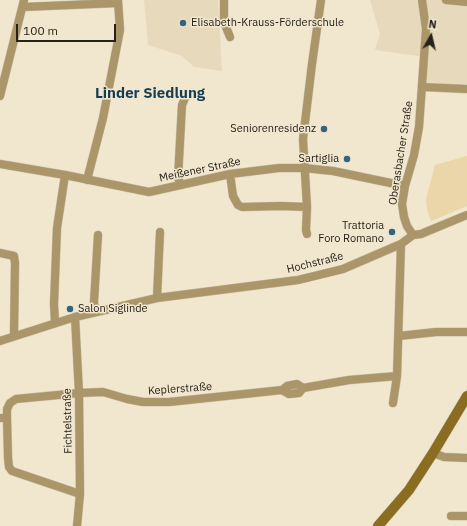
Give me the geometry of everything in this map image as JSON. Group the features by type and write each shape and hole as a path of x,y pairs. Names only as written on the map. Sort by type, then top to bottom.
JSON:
{"street":[{"path":"224,0 224,22 230,37"},
{"path":"307,234 303,139 321,0"},
{"name":"Oberasbacher Straße","path":"413,235 410,232 404,217 402,204 419,127 423,87 426,29 422,0"},
{"path":"446,0 467,2"},
{"path":"0,96 24,4 118,2 120,30 102,118 87,180"},
{"path":"423,87 467,89"},
{"path":"181,185 178,178 182,105 185,98"},
{"name":"Meißener Straße","path":"0,164 149,192 230,174 263,169 304,168 350,174 405,186"},
{"path":"230,174 233,196 238,205 242,207 307,207"},
{"path":"55,323 54,304 57,228 65,175"},
{"name":"Hochstraße","path":"0,341 14,335 95,311 157,298 298,280 343,269 401,244 413,235 421,234 467,215"},
{"path":"157,298 160,232"},
{"path":"95,311 94,302 98,235"},
{"path":"393,403 397,376 401,244"},
{"path":"0,253 14,256 14,335"},
{"name":"Fichtelstraße","path":"75,317 79,393 80,494 77,526"},
{"path":"399,336 436,332 467,332"},
{"name":"Keplerstraße","path":"4,418 10,403 16,399 103,392 142,402 169,402 282,390 289,394 299,393 303,388 349,380 397,376"},
{"path":"378,526 409,490 434,453 467,396"},
{"path":"4,418 9,467 12,471 80,494"},
{"path":"434,453 444,457 467,458"},
{"path":"450,516 467,516"}],"shaded area":[{"name":"Elisabeth-Krauss-Förderschule","path":"144,0 218,0 222,71 194,67 182,56 148,45"},
{"path":"370,0 445,0 467,2 467,85 424,82 425,57 375,50 380,34"},
{"path":"467,156 467,206 431,221 427,210 426,199 435,165"}],"place":[{"name":"Elisabeth-Krauss-Förderschule","path":"183,23"},
{"name":"Seniorenresidenz","path":"324,129"},
{"name":"Sartiglia","path":"347,159"},
{"name":"Trattoria Foro Romano","path":"392,232"},
{"name":"Salon Siglinde","path":"70,309"}],"district":[{"name":"Linder Siedlung","path":"150,94"}]}
